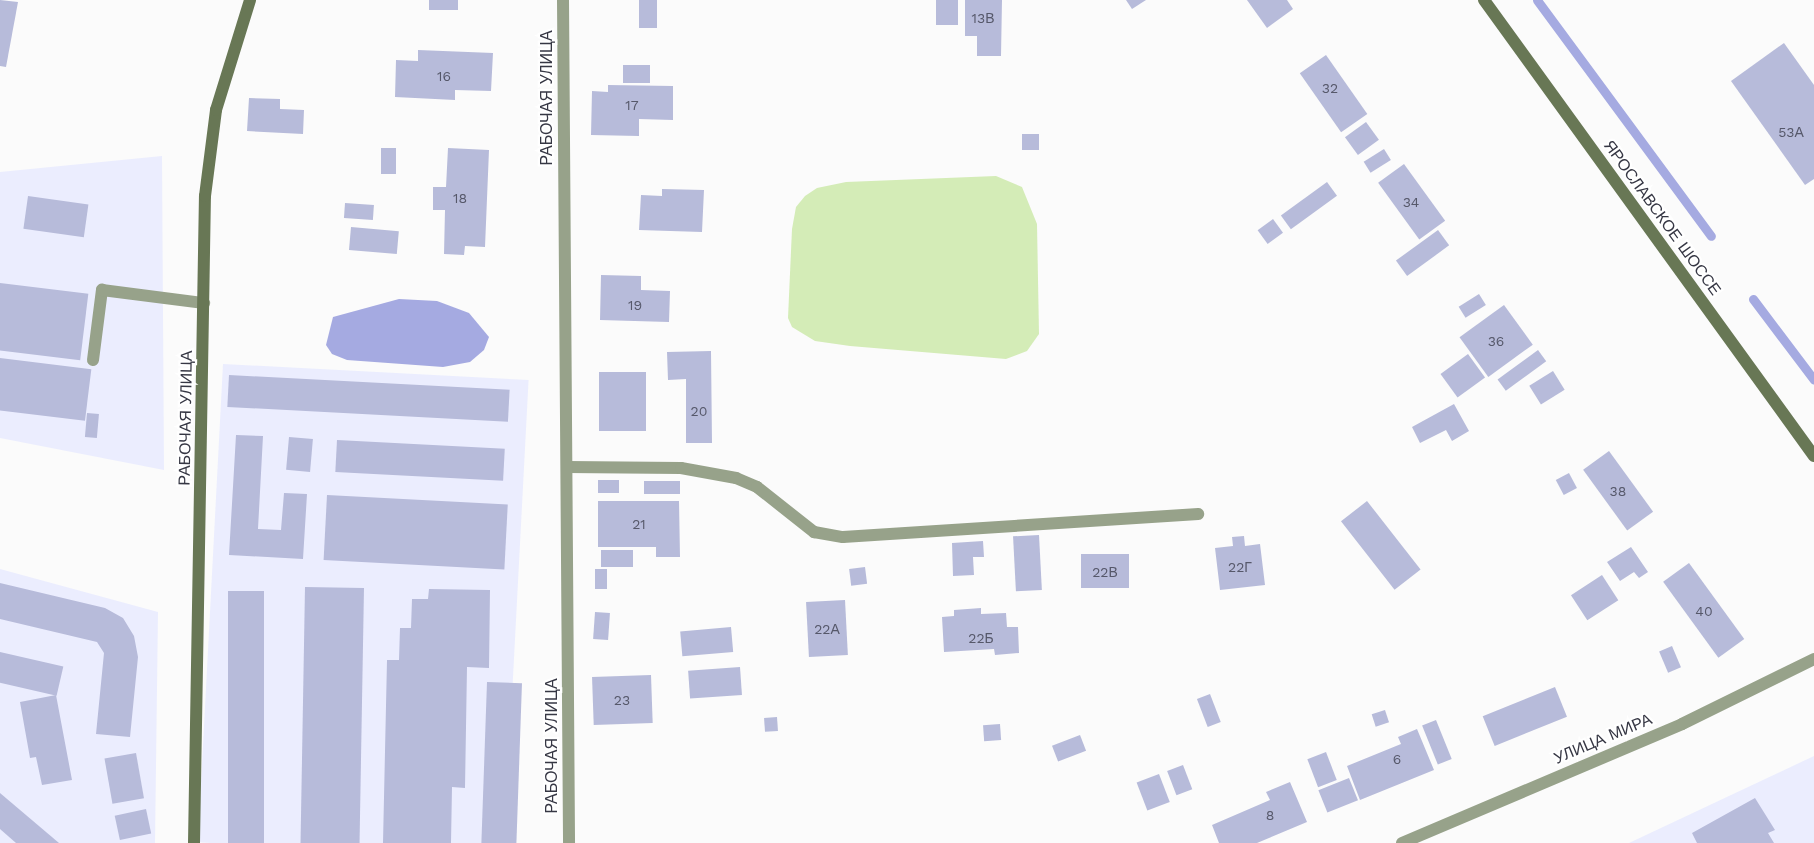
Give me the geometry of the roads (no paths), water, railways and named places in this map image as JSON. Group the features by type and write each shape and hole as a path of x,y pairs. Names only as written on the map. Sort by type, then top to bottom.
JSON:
{"street":[{"name":"РАБОЧАЯ УЛИЦА","path":"194,843 204,196 216,110 250,0"},
{"name":"РАБОЧАЯ УЛИЦА","path":"563,0 569,843"},
{"name":"ЯРОСЛАВСКОЕ ШОССЕ","path":"1484,0 1814,456"},
{"path":"93,360 102,290 204,303"},
{"path":"567,467 681,468 736,478 757,488 814,532 843,537 1198,514"},
{"name":"УЛИЦА МИРА","path":"1402,843 1682,724 1814,659"}],"water":[{"path":"399,299 437,301 469,313 489,337 484,350 470,362 443,367 347,360 332,354 326,345 333,317"}],"waterway":[{"path":"1537,0 1711,236"},
{"path":"1753,299 1814,380"}]}
